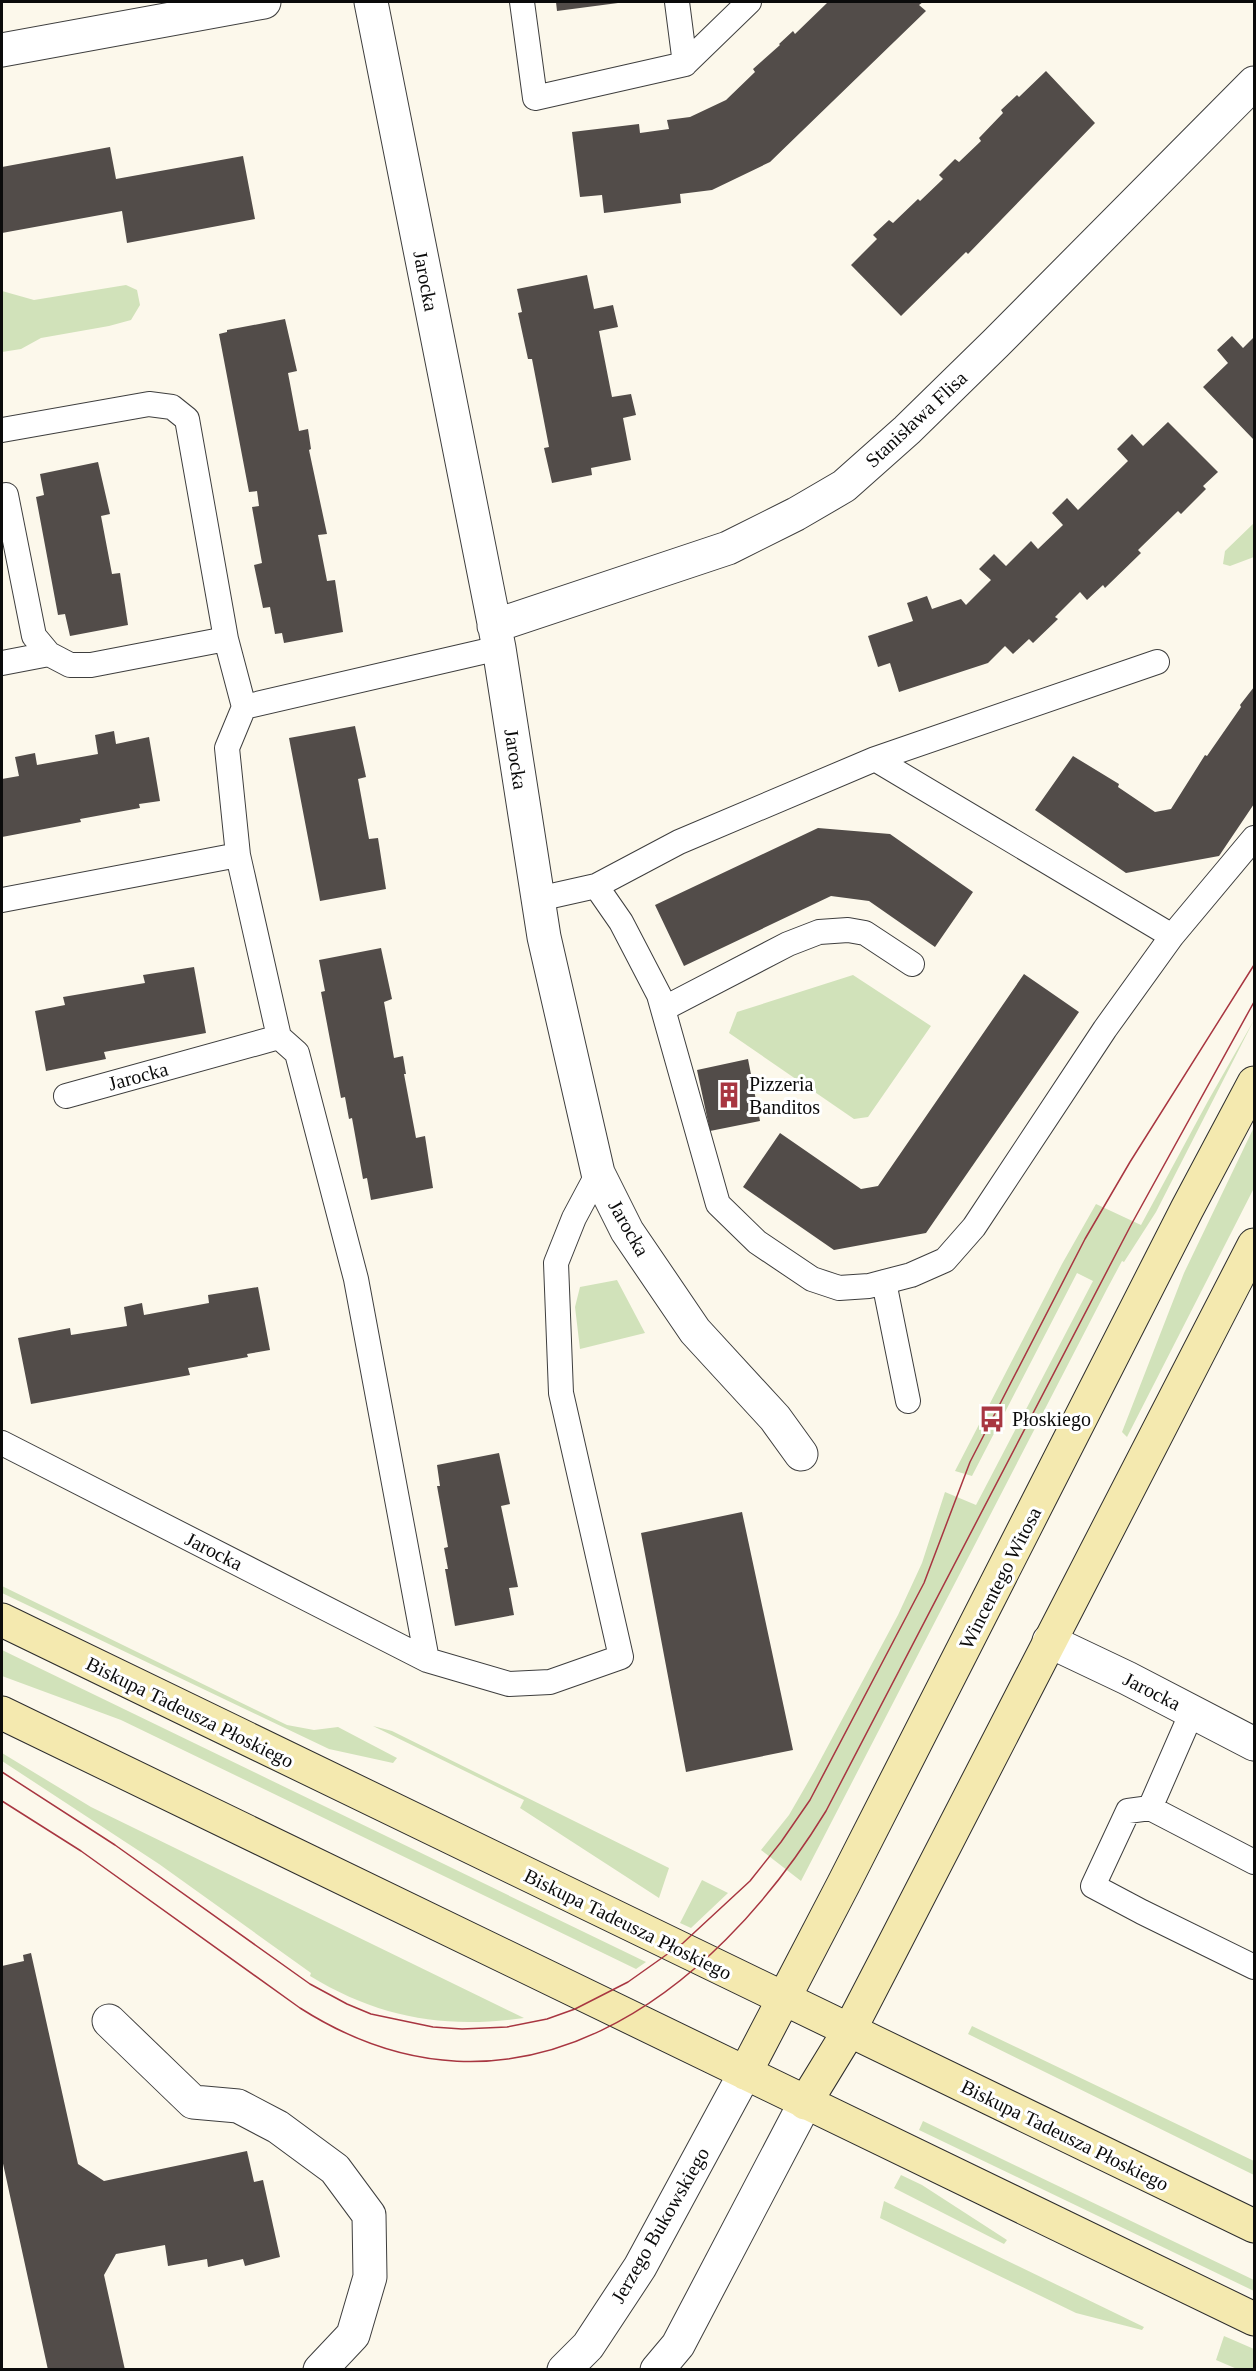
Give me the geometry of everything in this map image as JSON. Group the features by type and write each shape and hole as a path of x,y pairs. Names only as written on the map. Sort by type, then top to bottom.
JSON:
{"main road":[{"name":"Wincentego Witosa","path":"745,2073 849,1875 1187,1209 1254,1083"},
{"path":"805,2103 849,2031 1254,1245"},
{"name":"Biskupa Tadeusza Płoskiego","path":"2,1620 782,2000 1254,2226"},
{"path":"2,1713 1254,2319"}],"street":[{"path":"2,50 264,2"},
{"name":"Jarocka","path":"371,2 496,637 544,937 598,1173 627,1231 695,1330 775,1418 801,1454"},
{"name":"Stanisława Flisa","path":"496,637 728,548 796,514 844,486 907,430 996,343 1254,83"},
{"name":"Jarocka","path":"1049,1641 1254,1744"},
{"path":"109,2021 193,2102 238,2106 278,2127 335,2169 369,2215 370,2277 353,2335 320,2370"},
{"name":"Jerzego Bukowskiego","path":"564,2370 588,2346 640,2266 745,2073"},
{"path":"657,2370 678,2345 805,2103"}],"lane":[{"path":"522,2 535,98 686,64 749,2"},
{"path":"677,2 686,64"},
{"path":"2,430 149,404 172,407 187,419 226,639 244,707 227,748 238,855 279,1038 297,1053 356,1279 427,1660"},
{"path":"6,495 34,636 49,654 70,665 91,665 226,639"},
{"path":"244,707 496,637"},
{"path":"2,663 49,654"},
{"path":"538,899 596,886 679,842 875,759 1156,662"},
{"path":"875,759 1172,936"},
{"path":"596,886 621,922 659,995 718,1204 756,1242 812,1279 839,1288 869,1286 910,1275 945,1260 974,1227 1105,1029 1172,936 1254,838"},
{"path":"2,900 238,855"},
{"path":"663,1009 788,944 819,932 848,930 865,933 912,964"},
{"name":"Jarocka","path":"66,1096 279,1038"},
{"name":"Jarocka","path":"2,1443 427,1660 509,1684 550,1682 621,1657 561,1393 556,1263 574,1218 598,1173"},
{"path":"884,1282 908,1401"},
{"path":"1150,1808 1192,1712"},
{"path":"1254,1862 1150,1808 1128,1811 1093,1886 1254,1967"}],"green space":[{"path":"126,285 137,290 140,305 131,320 41,338 21,349 2,352 2,291 34,300"},
{"path":"1254,523 1254,557 1230,566 1223,564 1225,551"},
{"path":"853,975 931,1026 868,1117 854,1119 729,1033 737,1012"},
{"path":"1254,1020 1156,1212 1124,1262 1122,1261 1107,1289 801,1881 761,1850 789,1815 898,1615 922,1563 945,1492 976,1505 1093,1281 1077,1273 972,1476 955,1471 1062,1264 1096,1204 1141,1225"},
{"path":"1254,1127 1254,1188 1127,1437 1122,1432 1184,1273"},
{"path":"617,1280 645,1333 580,1349 575,1307 580,1287"},
{"path":"2,1586 287,1725 314,1730 338,1727 397,1758 393,1763 329,1749 2,1593"},
{"path":"2,1650 646,1962 636,1969 121,1720 2,1676"},
{"path":"373,1726 392,1731 669,1868 659,1898 520,1808 524,1800"},
{"path":"2,1753 91,1807 524,2018 467,2022 439,2021 387,2011 336,1990 310,1976 311,1973 159,1864 2,1761"},
{"path":"702,1880 728,1893 691,1928 680,1923"},
{"path":"972,2026 1254,2161 1254,2175 968,2034"},
{"path":"923,2121 1254,2280 1254,2291 919,2130"},
{"path":"901,2175 922,2185 1007,2240 1004,2244 894,2188"},
{"path":"884,2201 1144,2327 1142,2330 1076,2313 880,2218"},
{"path":"1224,2336 1254,2349 1254,2369 1237,2369 1216,2360"}],"building":[{"path":"556,2 618,2 618,3 557,11"},
{"path":"828,2 923,2 919,5 926,11 770,162 712,190 680,194 681,203 604,213 602,195 580,197 572,132 639,124 640,133 669,129 667,120 690,117 726,100 755,72 753,69 779,44 793,31 795,34"},
{"path":"1046,71 1095,123 968,254 966,252 901,316 851,265 877,239 873,235 889,220 893,223 918,199 920,201 943,179 939,175 955,159 959,162 981,141 979,138 1003,113 1001,110 1017,95 1019,97"},
{"path":"110,147 116,179 243,156 255,219 127,243 122,211 2,233 2,167"},
{"path":"587,275 594,309 613,305 618,327 599,331 612,397 631,394 636,415 623,418 631,460 591,468 592,475 552,483 544,448 549,447 532,359 528,359 518,313 522,312 517,289"},
{"path":"285,319 297,371 288,373 299,431 308,429 311,449 309,450 327,534 318,535 327,581 335,580 343,632 284,643 282,633 275,634 270,607 263,608 254,565 262,563 252,507 259,506 257,491 249,492 219,334 227,330"},
{"path":"1232,336 1243,348 1254,337 1254,440 1203,387 1228,363 1217,350"},
{"path":"1168,422 1218,472 1203,486 1206,489 1181,514 1178,511 1138,550 1141,553 1105,588 1103,585 1087,600 1080,592 1055,617 1058,619 1033,643 1029,639 1013,654 1005,646 988,663 899,692 890,663 878,667 868,636 913,621 907,603 927,596 932,609 961,599 966,605 991,580 979,569 994,554 1006,566 1031,541 1038,549 1063,525 1052,513 1067,498 1078,510 1128,461 1117,449 1132,434 1143,446"},
{"path":"98,462 110,514 101,516 112,574 120,573 128,625 70,636 65,614 58,615 36,497 44,495 40,474"},
{"path":"1254,687 1254,804 1219,856 1126,873 1035,810 1073,756 1119,784 1118,787 1155,812 1171,809 1205,755 1207,756"},
{"path":"355,726 366,777 358,779 369,839 378,838 386,889 320,901 289,738"},
{"path":"114,731 116,744 149,737 160,801 139,804 140,808 80,819 81,822 2,837 2,779 19,776 15,757 35,753 37,765 98,754 95,735"},
{"path":"818,828 890,834 973,892 935,947 869,901 831,896 684,966 655,905"},
{"path":"381,948 392,999 384,1002 394,1058 403,1056 406,1074 404,1074 416,1138 425,1136 433,1188 371,1200 367,1178 363,1179 352,1118 349,1119 345,1097 341,1098 321,992 325,991 319,960"},
{"path":"194,967 206,1033 104,1052 106,1059 46,1071 35,1011 65,1005 63,997 145,983 143,975"},
{"path":"1024,974 1079,1012 926,1233 834,1250 743,1187 780,1133 861,1189 878,1186"},
{"name":"Pizzeria Banditos","path":"748,1059 760,1121 710,1131 697,1070"},
{"path":"258,1287 270,1350 247,1354 248,1357 188,1368 190,1375 31,1404 18,1338 70,1328 71,1335 127,1326 124,1307 142,1303 144,1315 209,1303 208,1295"},
{"path":"499,1453 510,1504 501,1506 518,1587 509,1588 514,1615 455,1626 445,1569 448,1569 444,1548 448,1547 437,1486 440,1486 437,1465"},
{"path":"742,1512 793,1750 686,1772 641,1533"},
{"path":"31,1953 78,2164 104,2181 247,2151 254,2182 263,2180 280,2257 245,2266 243,2259 208,2267 207,2259 168,2266 165,2245 116,2254 104,2275 125,2370 48,2370 2,2159 2,1966 24,1961 23,1955"}],"tram line":[{"path":"2,1772 115,1845 310,1984 371,2014 433,2027 462,2029 507,2027 547,2019 575,2009 628,1982 683,1943 750,1881 810,1800 924,1583 970,1462 1085,1239 1130,1162 1254,965"},
{"path":"2,1801 81,1851 300,2008 380,2046 457,2061 531,2055 601,2031 666,1991 726,1940 779,1878 826,1811 1131,1225 1254,1002"}],"place":[{"name":"Pizzeria Banditos","path":"729,1095"},
{"name":"Płoskiego","path":"992,1419"}]}
